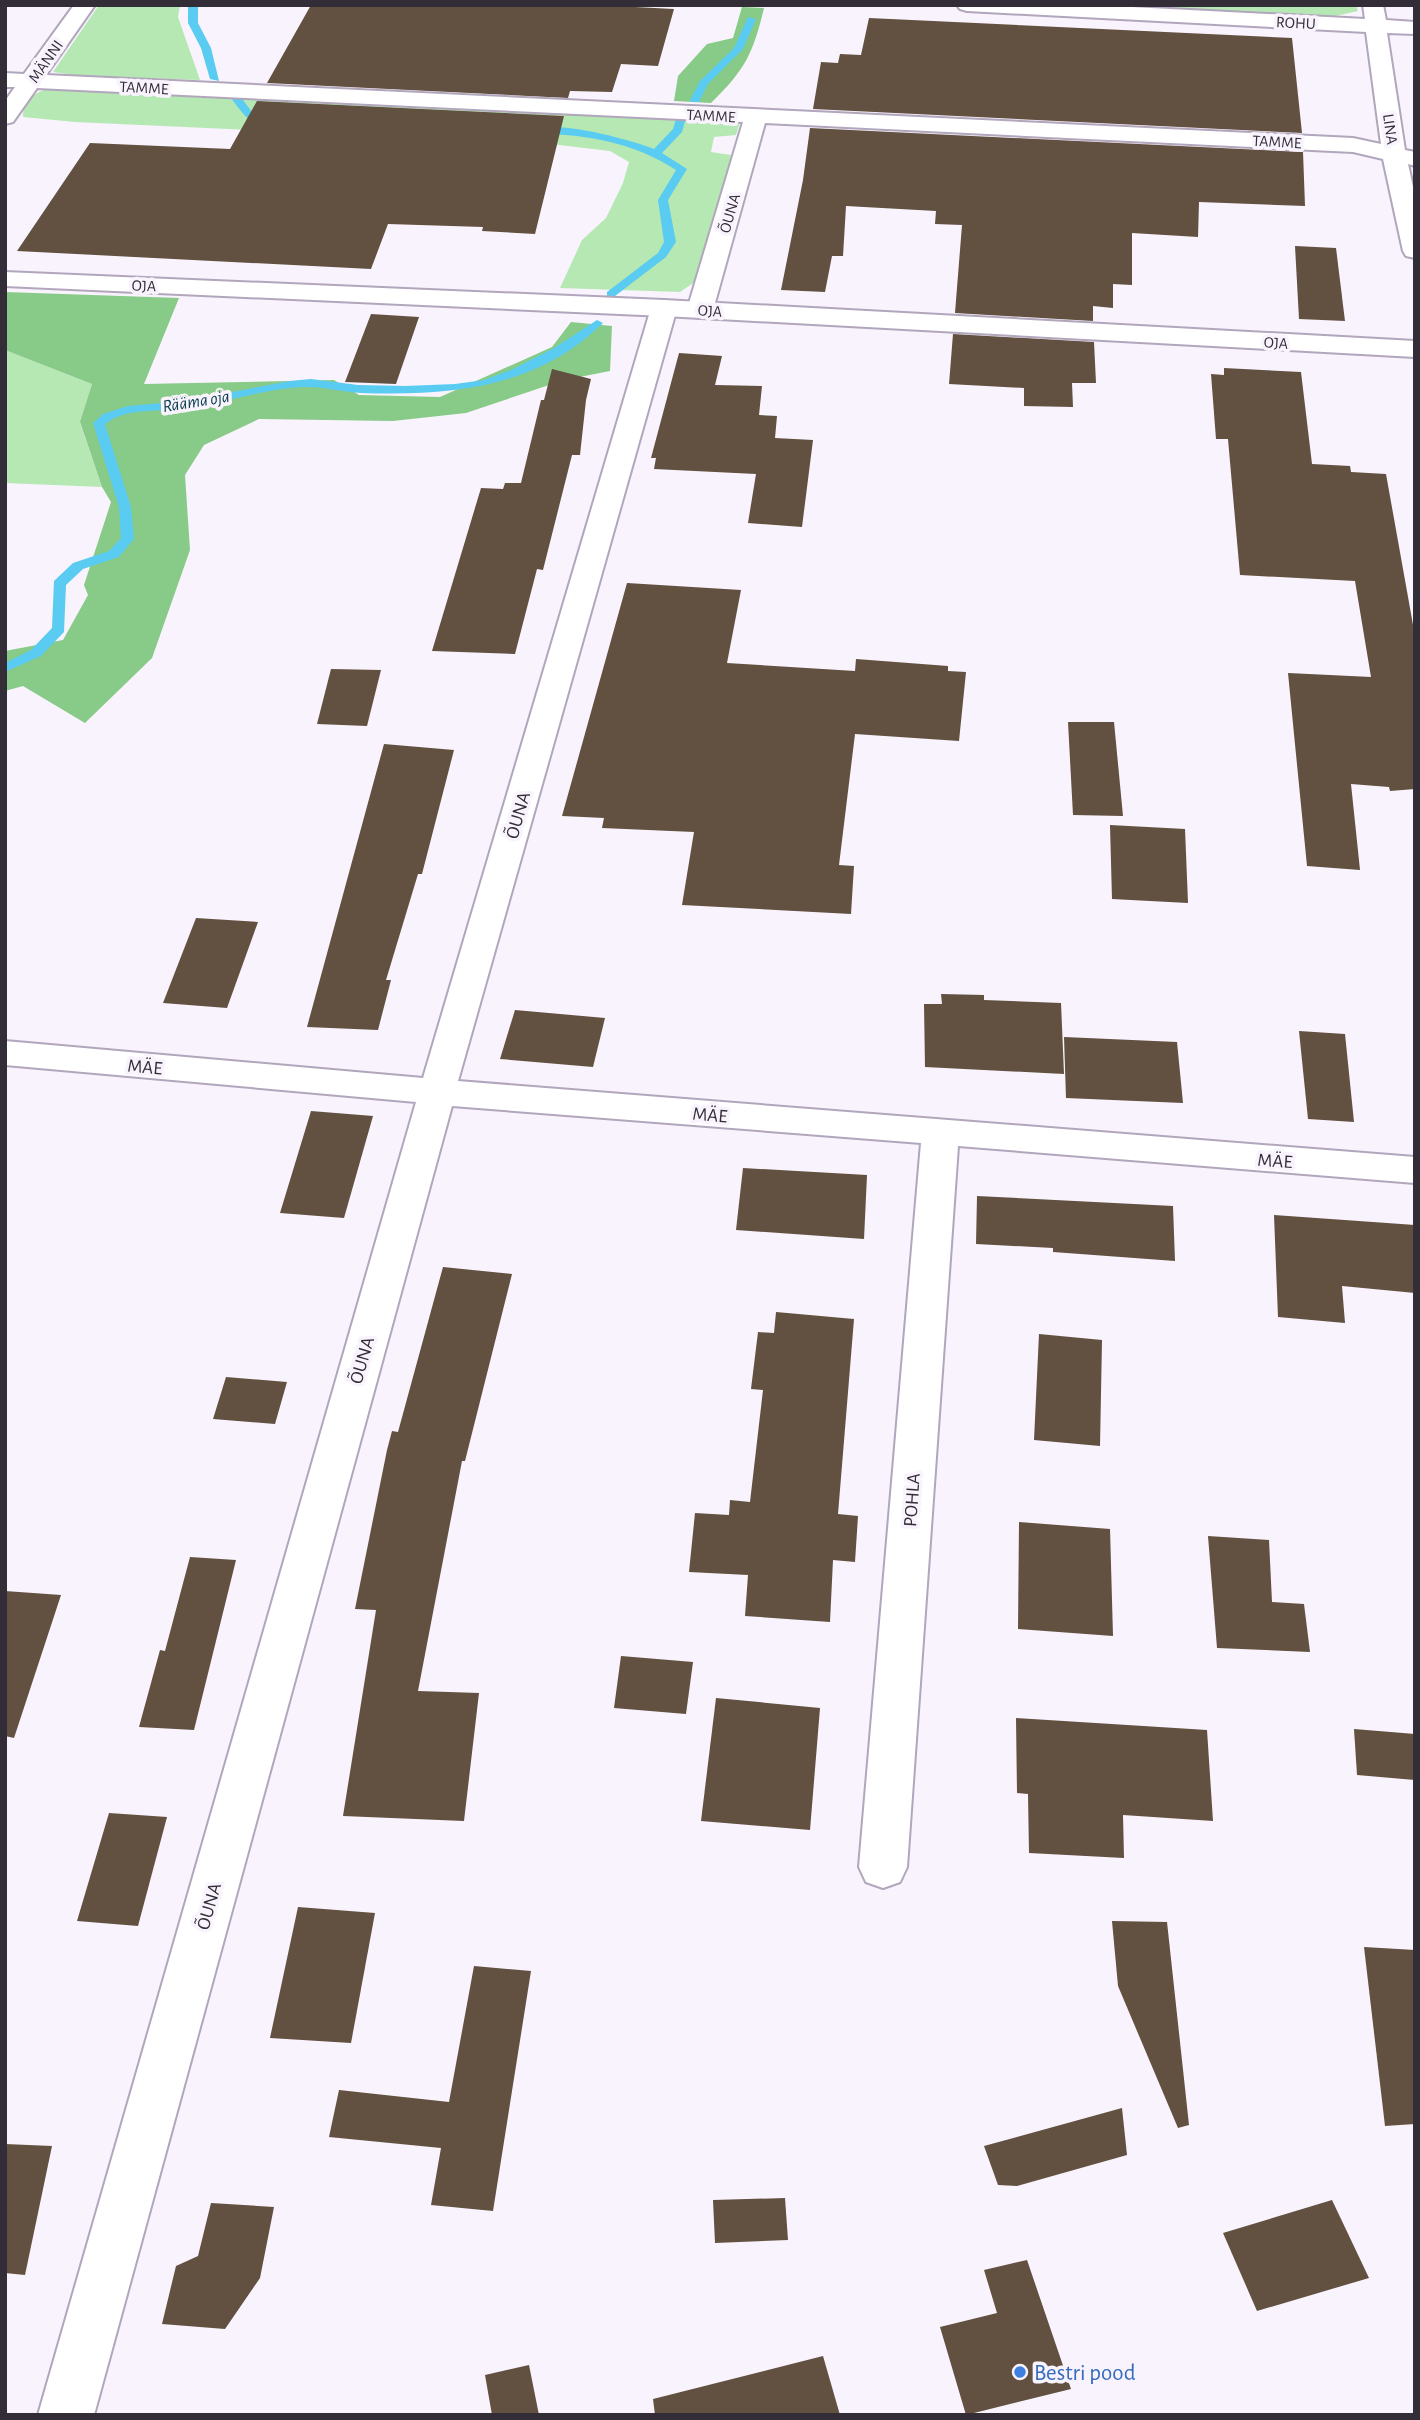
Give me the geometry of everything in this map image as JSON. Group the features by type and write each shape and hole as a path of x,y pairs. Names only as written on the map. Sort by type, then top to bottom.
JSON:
{"street":[{"name":"MÄNNI","path":"5,117 85,5"},
{"name":"ROHU","path":"967,5 1375,16 1415,28"},
{"name":"LINA","path":"1375,16 1404,157 1415,251"},
{"name":"TAMME","path":"5,80 1353,145 1404,157"},
{"name":"ÕUNA","path":"66,2415 437,1092 682,309 756,117"},
{"name":"OJA","path":"5,279 682,309 1415,349"},
{"name":"MÄE","path":"5,1053 437,1092 1415,1170"},
{"name":"POHLA","path":"883,1867 940,1133"}],"green space":[{"path":"99,5 180,5 178,17 200,80 82,76 53,72"},
{"path":"1101,5 1356,5 1358,11 1331,17"},
{"path":"742,7 764,8 756,38 740,71 711,103 674,101 678,76 707,44 733,38"},
{"path":"52,87 741,119 736,135 714,137 711,152 731,155 712,246 699,279 680,292 560,288 582,240 606,218 623,183 629,162 610,151 542,143 75,122 23,117 28,101"},
{"path":"5,292 179,298 144,384 334,380 359,395 440,397 552,347 571,322 612,326 610,371 564,380 466,413 393,421 259,419 204,445 185,475 190,550 152,658 85,723 23,686 5,691 5,651 63,640 88,595 84,585 111,502 102,487 80,422 92,384 5,350"},
{"path":"5,350 92,384 80,423 102,487 5,483"}],"building":[{"path":"311,5 596,5 674,9 658,66 621,64 612,92 570,91 568,98 267,83"},
{"path":"869,18 1292,38 1302,133 813,109 821,62 838,63 840,54 861,55"},
{"path":"257,101 564,116 535,234 482,231 483,227 388,224 371,269 17,251 90,143 230,149"},
{"path":"810,128 1303,152 1305,206 1199,202 1198,237 1132,233 1132,285 1113,284 1113,308 1093,306 1093,321 955,313 962,225 935,224 936,211 846,206 843,256 832,256 825,292 781,290 803,180"},
{"path":"1295,246 1336,248 1345,321 1299,319"},
{"path":"371,314 419,317 396,384 345,382"},
{"path":"953,334 1094,342 1096,383 1072,383 1073,407 1024,406 1024,388 949,384"},
{"path":"679,353 722,356 715,385 762,386 759,415 777,416 775,438 813,440 802,527 748,523 756,474 654,469 656,458 651,458"},
{"path":"1224,368 1301,372 1312,464 1350,466 1351,472 1386,474 1415,636 1415,789 1390,791 1389,787 1351,784 1360,870 1307,866 1288,673 1371,677 1355,581 1240,575 1228,439 1216,439 1211,374 1224,375"},
{"path":"552,369 591,379 580,455 572,455 543,570 537,569 515,654 432,651 481,488 503,489 505,483 521,483 541,400 544,400"},
{"path":"627,583 741,590 727,663 855,671 856,659 948,666 948,671 966,672 959,741 855,734 839,865 854,866 851,914 682,905 694,832 602,828 604,818 562,816"},
{"path":"331,669 381,670 367,726 317,724"},
{"path":"1068,722 1114,722 1123,816 1073,815"},
{"path":"384,744 454,750 422,874 418,874 386,980 391,980 378,1030 307,1027"},
{"path":"1110,825 1185,829 1188,903 1112,899"},
{"path":"196,918 258,922 227,1008 163,1003"},
{"path":"941,994 984,995 984,1000 1061,1003 1064,1074 925,1067 924,1004 942,1004"},
{"path":"515,1010 605,1018 593,1067 500,1059"},
{"path":"1299,1031 1345,1034 1354,1122 1308,1119"},
{"path":"1064,1037 1177,1042 1183,1103 1066,1098"},
{"path":"311,1111 373,1116 344,1218 280,1213"},
{"path":"743,1168 867,1175 864,1239 736,1230"},
{"path":"977,1196 1173,1206 1175,1261 1053,1252 1053,1248 976,1244"},
{"path":"1274,1215 1415,1225 1415,1293 1342,1286 1345,1323 1278,1317"},
{"path":"443,1267 512,1274 465,1461 462,1461 418,1691 479,1693 464,1821 343,1816 376,1610 355,1609 387,1450 392,1431 398,1432"},
{"path":"776,1312 854,1319 838,1514 858,1516 855,1562 833,1560 830,1622 745,1616 748,1575 689,1572 695,1513 729,1515 730,1500 750,1502 763,1390 751,1389 758,1332 774,1333"},
{"path":"1039,1334 1102,1340 1100,1446 1034,1440"},
{"path":"226,1377 287,1382 275,1424 213,1419"},
{"path":"1019,1522 1110,1529 1113,1636 1018,1629"},
{"path":"1208,1536 1269,1540 1272,1602 1304,1604 1310,1652 1217,1648"},
{"path":"190,1557 236,1560 194,1730 139,1727 160,1650 165,1651"},
{"path":"5,1591 61,1595 14,1738 5,1736"},
{"path":"621,1656 693,1662 686,1714 614,1708"},
{"path":"716,1698 820,1708 810,1830 701,1821"},
{"path":"1016,1718 1207,1730 1213,1821 1123,1815 1124,1858 1029,1853 1028,1794 1017,1793"},
{"path":"1354,1729 1415,1734 1415,1780 1357,1775"},
{"path":"109,1813 167,1817 138,1926 77,1921"},
{"path":"298,1907 375,1913 351,2043 270,2038"},
{"path":"1112,1921 1167,1922 1189,2125 1178,2128 1118,1986"},
{"path":"1364,1947 1415,1950 1415,2124 1385,2126"},
{"path":"474,1966 531,1971 493,2211 431,2205 441,2148 329,2137 339,2090 449,2102"},
{"path":"1122,2108 1127,2155 1017,2186 998,2185 984,2146"},
{"path":"5,2144 52,2146 25,2275 5,2273"},
{"path":"785,2198 788,2240 715,2243 713,2200"},
{"path":"1332,2200 1369,2278 1257,2311 1223,2233"},
{"path":"211,2203 274,2207 260,2278 225,2329 162,2324 176,2266 198,2256"},
{"path":"1027,2260 1071,2389 966,2415 940,2327 997,2313 984,2270"},
{"path":"823,2356 840,2415 655,2415 653,2399"},
{"path":"529,2365 539,2415 492,2415 485,2375"}],"waterway":[{"name":"Rääma oja","path":"193,5 193,23 206,48 215,79"},
{"path":"695,100 704,83 738,49 751,19"},
{"name":"Rääma oja","path":"236,98 251,118 269,126"},
{"path":"656,153 678,130 680,121"},
{"name":"Rääma oja","path":"538,131 574,132 613,139 651,151 682,169 663,200 670,242 662,255 611,294"},
{"name":"Rääma oja","path":"5,668 36,653 59,629 59,584 78,566 114,554 128,539 125,507 99,423 108,416 128,409 185,405 275,386 305,383 389,390 470,386 500,378 530,365 572,343 597,323"}],"place":[{"name":"Bestri pood","path":"1020,2372"}]}
